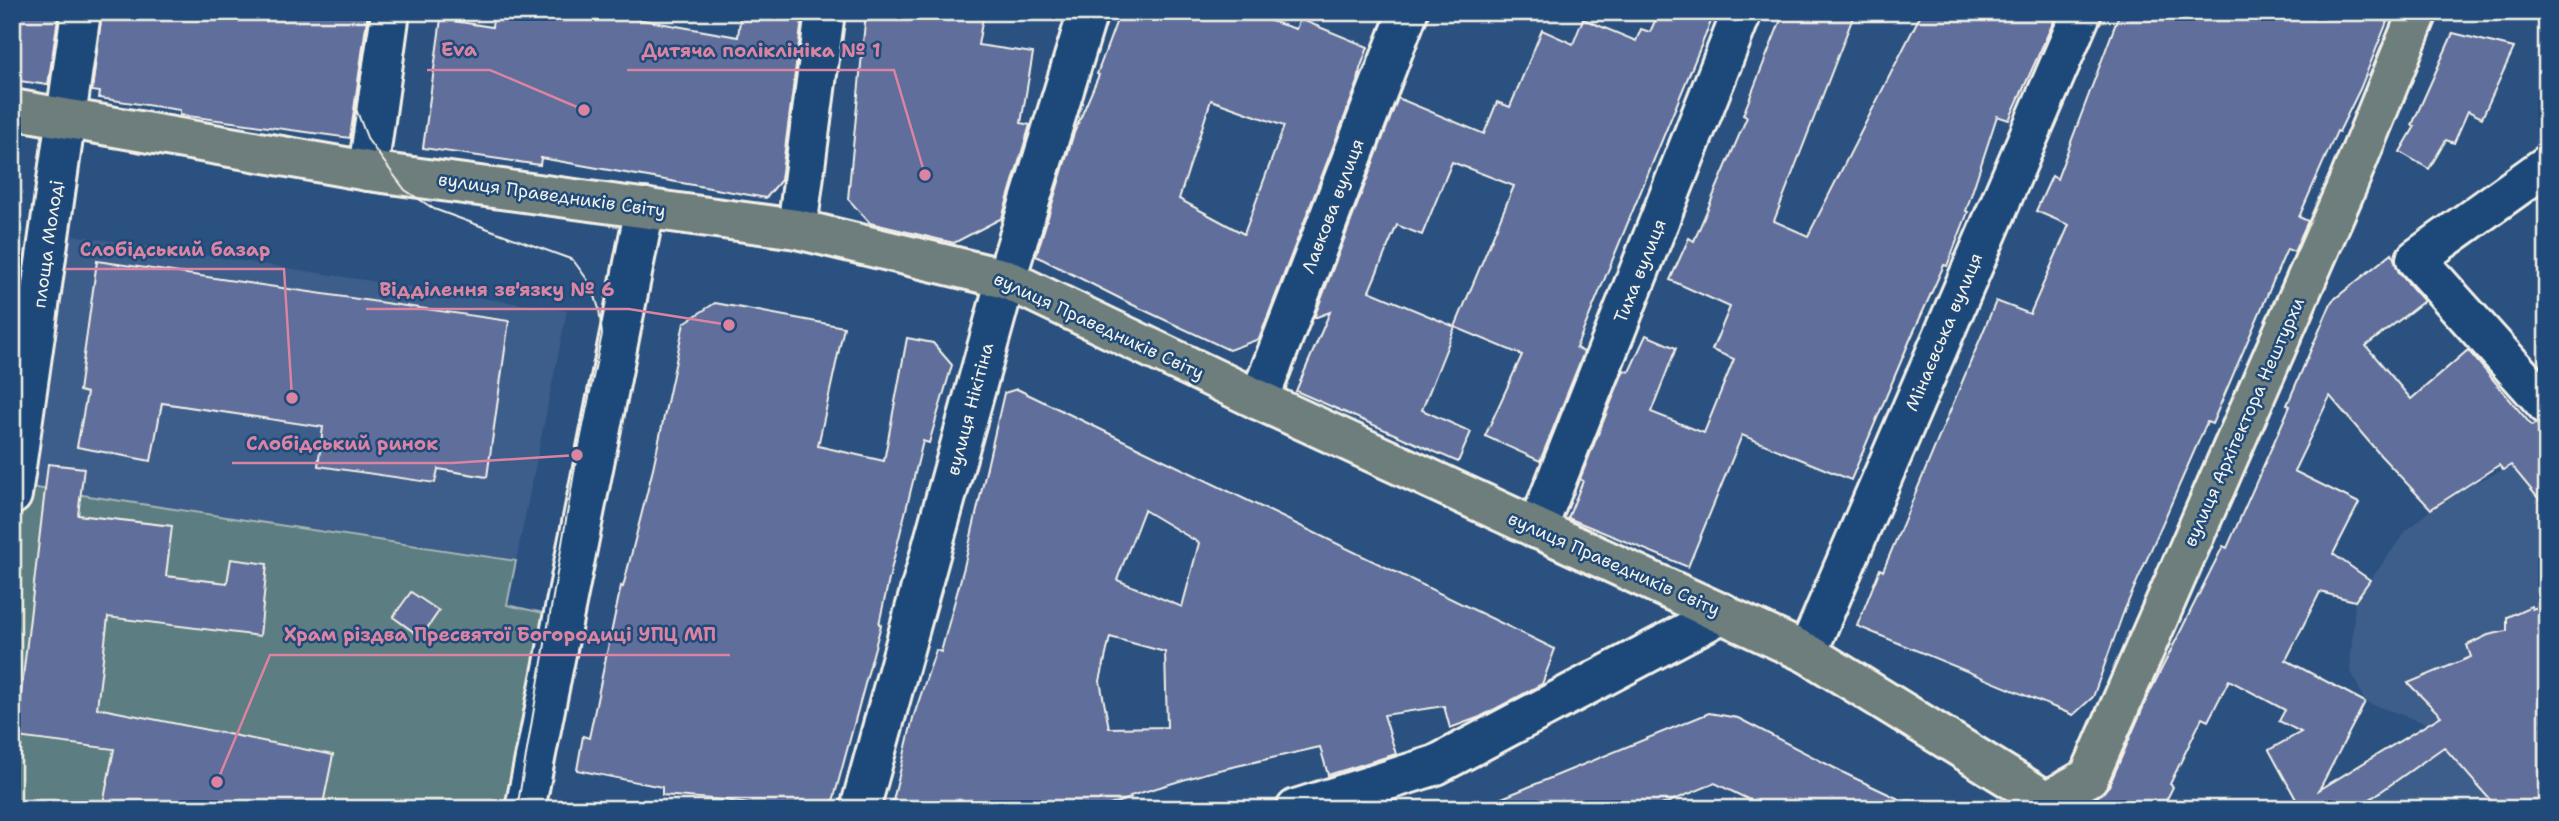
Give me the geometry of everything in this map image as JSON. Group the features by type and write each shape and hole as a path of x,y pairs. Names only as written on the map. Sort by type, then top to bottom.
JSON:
{"main road":[{"name":"вулиця Архітектора Нештурхи","path":"2047,806 2089,777 2347,186 2418,12"},
{"name":"вулиця Праведників Світу","path":"12,109 368,171 797,229 1006,279 1259,400 1807,653 2047,806"}],"street":[{"name":"площа Молоді","path":"12,495 81,12"},
{"path":"368,171 390,12"},
{"path":"797,229 825,12"},
{"name":"вулиця Нікітіна","path":"860,809 1006,279 1088,12"},
{"name":"Лавкова вулиця","path":"1259,400 1408,12"},
{"name":"Тиха вулиця","path":"1537,529 1742,12"},
{"name":"Мінаєвська вулиця","path":"1807,653 2082,12"},
{"path":"2547,165 2416,259 2547,404"},
{"path":"525,809 645,208"},
{"path":"1296,809 1436,765 1723,613"}],"shaded area":[{"path":"59,233 567,311 516,561 23,486"},
{"path":"2547,440 2547,809 2283,809 2427,724 2365,702 2350,669 2355,601 2406,531 2431,509 2462,489 2503,470"}],"green space":[{"path":"23,486 516,561 507,605 557,616 521,809 12,809 12,551"}],"building":[{"path":"12,12 59,12 48,85 12,80"},
{"path":"102,12 368,12 350,138 180,115 180,110 99,98 100,92 92,91"},
{"path":"494,12 598,12 738,37 741,12 803,12 781,180 766,198 541,158 540,165 423,148 441,19 492,27"},
{"path":"866,12 957,12 983,17 978,45 1033,53 1021,123 1030,125 1002,218 954,243 870,223 848,199"},
{"path":"1120,12 1242,12 1296,29 1300,19 1368,47 1358,82 1259,339 1229,350 1036,256 1074,133 1099,75 1097,74","holes":["1211,100 1284,126 1244,234 1179,199"]},
{"path":"1659,12 1715,12 1576,348 1584,352 1540,461 1485,436 1522,355 1455,327 1422,410 1471,432 1458,462 1296,391 1330,312 1314,318 1398,98 1484,134 1497,102 1510,107 1542,30 1573,44 1583,19 1636,41 1641,29 1650,32","holes":["1452,162 1514,186 1455,327 1369,291 1397,225 1422,235"]},
{"path":"1784,12 1855,12 1774,221 1808,236 1922,12 2058,12 2009,120 1997,116 1966,211 1968,212 1947,266 1944,265 1910,340 1851,480 1742,435 1688,567 1568,518 1583,481 1580,479 1624,370 1629,372 1646,335 1676,348 1651,412 1704,433 1734,359 1712,350 1730,307 1670,280 1689,238 1694,241 1747,117 1743,115"},
{"path":"2120,12 2371,12 2389,17 2360,89 2339,132 2337,131 2299,217 2308,221 2294,252 2287,249 2212,424 2207,422 2124,611 2093,697 2073,715 1857,626 1880,569 1883,571 1996,301 2030,314 2069,225 2036,211 2052,176 2057,179"},
{"path":"2453,33 2514,48 2482,118 2468,111 2454,143 2446,140 2429,169 2400,152 2415,126 2412,125"},
{"path":"2392,253 2399,273 2424,301 2366,346 2411,399 2468,350 2532,426 2536,423 2547,440 2547,509 2511,465 2503,470 2499,465 2431,509 2330,396 2294,471 2359,503 2333,554 2370,580 2355,601 2320,592 2286,660 2365,702 2319,790 2441,716 2408,683 2471,657 2467,645 2488,635 2507,631 2507,617 2531,606 2532,609 2547,604 2547,809 2498,809 2444,747 2356,809 2289,809 2298,803 2269,750 2301,732 2279,721 2285,710 2229,680 2208,721 2202,718 2170,784 2173,787 2162,809 2090,809 2095,799 2109,786 2148,696 2223,546 2227,548 2290,406 2287,405 2332,301"},
{"path":"97,261 509,321 487,477 438,469 435,483 318,466 323,427 162,403 151,461 77,447 87,393 79,391"},
{"path":"715,303 844,327 818,446 884,461 907,338 933,343 952,365 929,443 923,441 892,566 879,624 881,625 831,809 780,809 724,800 662,795 662,787 577,770 583,736 589,738 621,586 623,587 652,473 684,323"},
{"path":"1017,389 1555,649 1542,684 1480,717 1450,728 1444,706 1384,715 1396,754 1328,775 1320,747 1206,773 1130,796 1131,798 1098,809 891,809 913,718 936,650 941,652 964,567 1004,393","holes":["1144,510 1199,543 1182,607 1117,580","1110,637 1165,652 1167,727 1109,728 1100,681"]},
{"path":"48,464 84,468 78,515 172,526 166,576 227,583 231,559 267,564 260,636 108,617 97,708 333,755 322,809 102,809 114,749 16,737"},
{"path":"411,592 439,611 421,637 393,617"},
{"path":"1709,713 1738,718 1920,809 1768,809 1715,783 1652,809 1475,809"}],"tram line":[{"path":"371,12 356,109 368,140 405,190 434,209 573,260 592,286 599,309 602,334 577,455 517,809"}],"place":[{"name":"Eva","path":"584,110"},
{"name":"Дитяча поліклініка № 1","path":"925,175"},
{"name":"Відділення зв'язку № 6","path":"729,325"},
{"name":"Слобідський базар","path":"292,398"},
{"name":"Слобідський ринок","path":"577,455"},
{"name":"Храм різдва Пресвятої Богородиці УПЦ МП","path":"217,782"}]}
